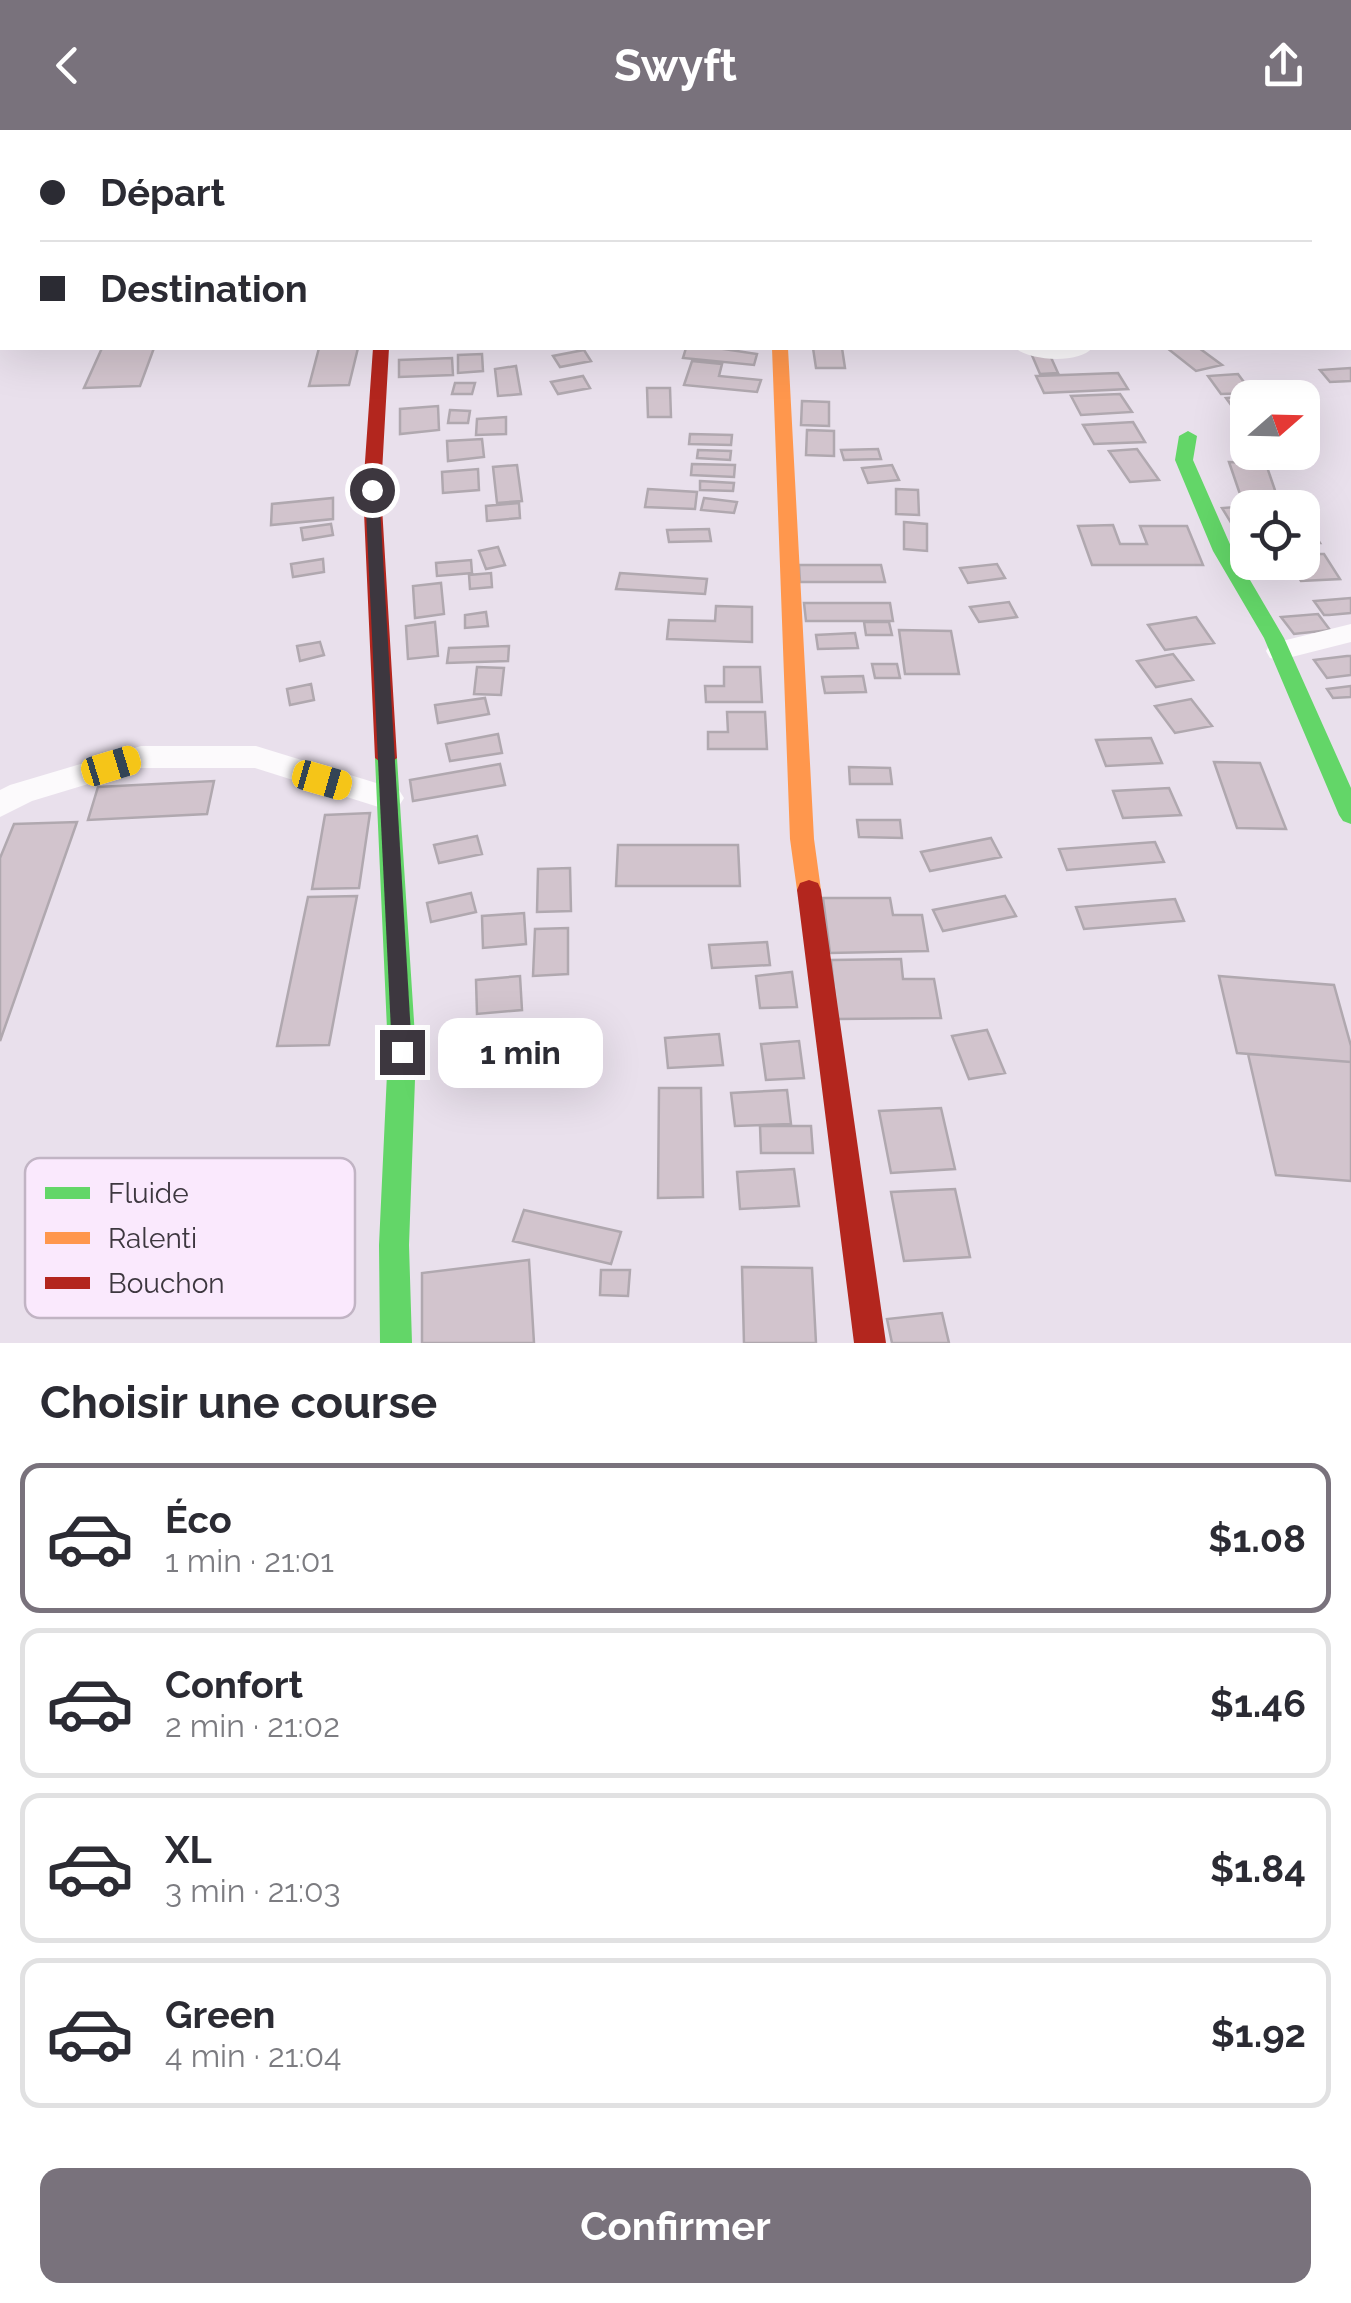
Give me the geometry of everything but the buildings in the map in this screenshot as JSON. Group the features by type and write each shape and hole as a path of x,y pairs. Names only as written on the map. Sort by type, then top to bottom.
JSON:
{"street":[{"path":"381,350 372,490 402,1052 394,1245 396,1343"},
{"path":"780,350 802,838 870,1343"},
{"path":"1051,350 1078,350"},
{"path":"1188,436 1184,460 1199,496 1223,551 1280,651 1351,815"},
{"path":"1280,651 1351,633"},
{"path":"0,805 21,793 141,757 256,757 388,798"}],"traffic: fast":[{"path":"1188,436 1184,460 1223,551 1274,638 1351,815"},
{"path":"386,758 402,1052 394,1245 396,1343"}],"traffic: slow":[{"path":"780,350 802,839 809,890"}],"traffic: jam":[{"path":"381,350 372,490 386,758"},
{"path":"809,890 870,1343"}],"route":[{"path":"372,490 402,1052"}]}
